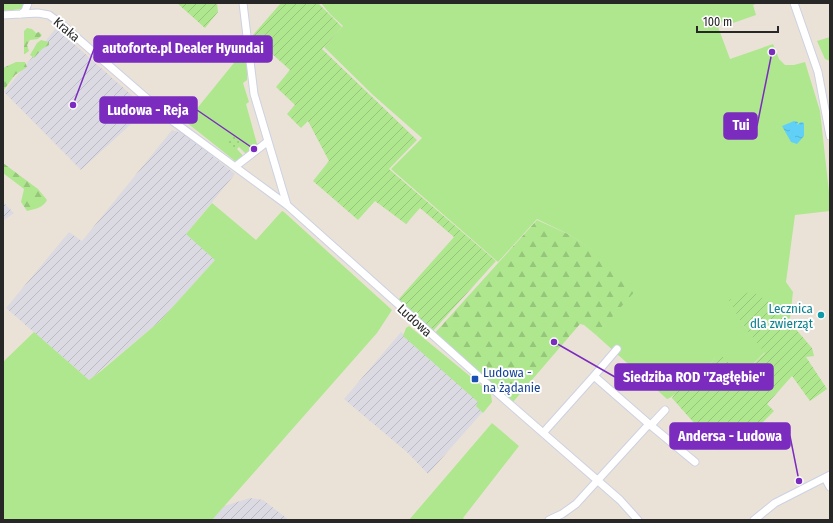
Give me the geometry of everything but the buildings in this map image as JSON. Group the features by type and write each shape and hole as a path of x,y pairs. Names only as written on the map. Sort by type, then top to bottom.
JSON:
{"street":[{"path":"21,14 25,11 28,3"},
{"name":"Ludowa","path":"243,3 254,94 267,142 287,205"},
{"path":"794,3 818,72 830,136"},
{"name":"Kraka","path":"3,15 38,13 49,15 174,122"},
{"name":"Ludowa","path":"174,122 236,166 287,205 543,433 598,480 620,500 638,520"},
{"path":"236,166 267,142"},
{"path":"543,433 617,349"},
{"path":"594,376 695,462"},
{"path":"549,520 562,514 576,504 665,410"},
{"path":"754,520 775,503 828,476 830,487"}],"shaded area":[{"path":"56,28 136,99 142,114 81,170 4,92"},
{"path":"172,130 183,133 235,174 186,234 216,259 160,321 89,380 6,308 69,232 82,241"},
{"path":"3,202 14,213 3,221"},
{"path":"401,332 487,407 428,474 408,453 344,399"},
{"path":"250,498 263,500 289,520 212,520 224,506"}],"green space":[{"path":"3,3 26,3 22,9 3,11"},
{"path":"177,3 217,3 218,12 205,28"},
{"path":"281,3 318,3 342,27 322,49 417,140 389,169 496,261 432,332 397,301 454,237 420,208 406,224 375,201 358,220 313,181 329,161 308,121 301,128 287,114 295,105 276,87 290,70 252,36"},
{"path":"321,3 759,3 753,5 756,15 733,23 731,19 717,24 730,59 773,44 779,59 785,65 794,65 805,62 820,111 830,201 830,211 795,215 786,282 793,292 790,318 786,320 780,309 742,324 765,352 742,375 715,358 701,376 695,371 674,395 667,399 596,335 631,294 616,266 570,235 537,219 498,262 391,169 422,138 373,95 324,47 343,26"},
{"path":"27,28 32,29 36,33 39,32 42,35 38,39 30,40 27,45 29,51 24,54 24,31"},
{"path":"830,37 830,61 825,59 817,41"},
{"path":"41,40 49,42 49,45 42,49 34,58 30,55 37,43"},
{"path":"242,53 244,54 247,69 247,80 243,83 249,102 246,104 257,144 246,154 239,147 237,149 244,157 238,161 235,161 186,122"},
{"path":"16,62 25,62 27,67 15,75 3,91 3,68"},
{"path":"235,135 242,143 234,150 227,142"},
{"path":"3,163 38,189 47,200 43,205 27,211 21,202 24,189 3,173"},
{"path":"212,203 256,240 282,211 284,212 392,310 377,333 212,520 3,520 3,362 34,332 89,380 101,371 160,321 215,260 186,234"},
{"path":"537,220 570,235 616,265 637,289 596,335 584,325 580,324 513,402 434,334"},
{"path":"752,291 780,309 786,320 812,348 814,356 806,357 827,389 810,401 792,376 767,404 774,411 757,428 752,422 743,430 739,426 718,450 672,398 686,378 695,371 701,376 715,358 721,355 742,375 765,353 742,324 729,300"},
{"path":"409,326 488,391 491,395 492,402 483,413 476,406 478,402 403,336 406,328"},
{"path":"492,423 519,446 463,518 465,520 409,520"}],"water":[{"path":"794,121 798,122 797,125 801,122 804,123 804,136 797,144 791,142 782,126"}],"place":[{"name":"Tui","path":"772,52"},
{"name":"autoforte.pl Dealer Hyundai","path":"73,105"},
{"name":"Ludowa - Reja","path":"254,149"},
{"name":"Lecznica dla zwierząt","path":"821,315"},
{"name":"Siedziba ROD \"Zagłębie\"","path":"554,342"},
{"name":"Ludowa - na żądanie","path":"475,379"},
{"name":"Andersa - Ludowa","path":"799,481"}]}
